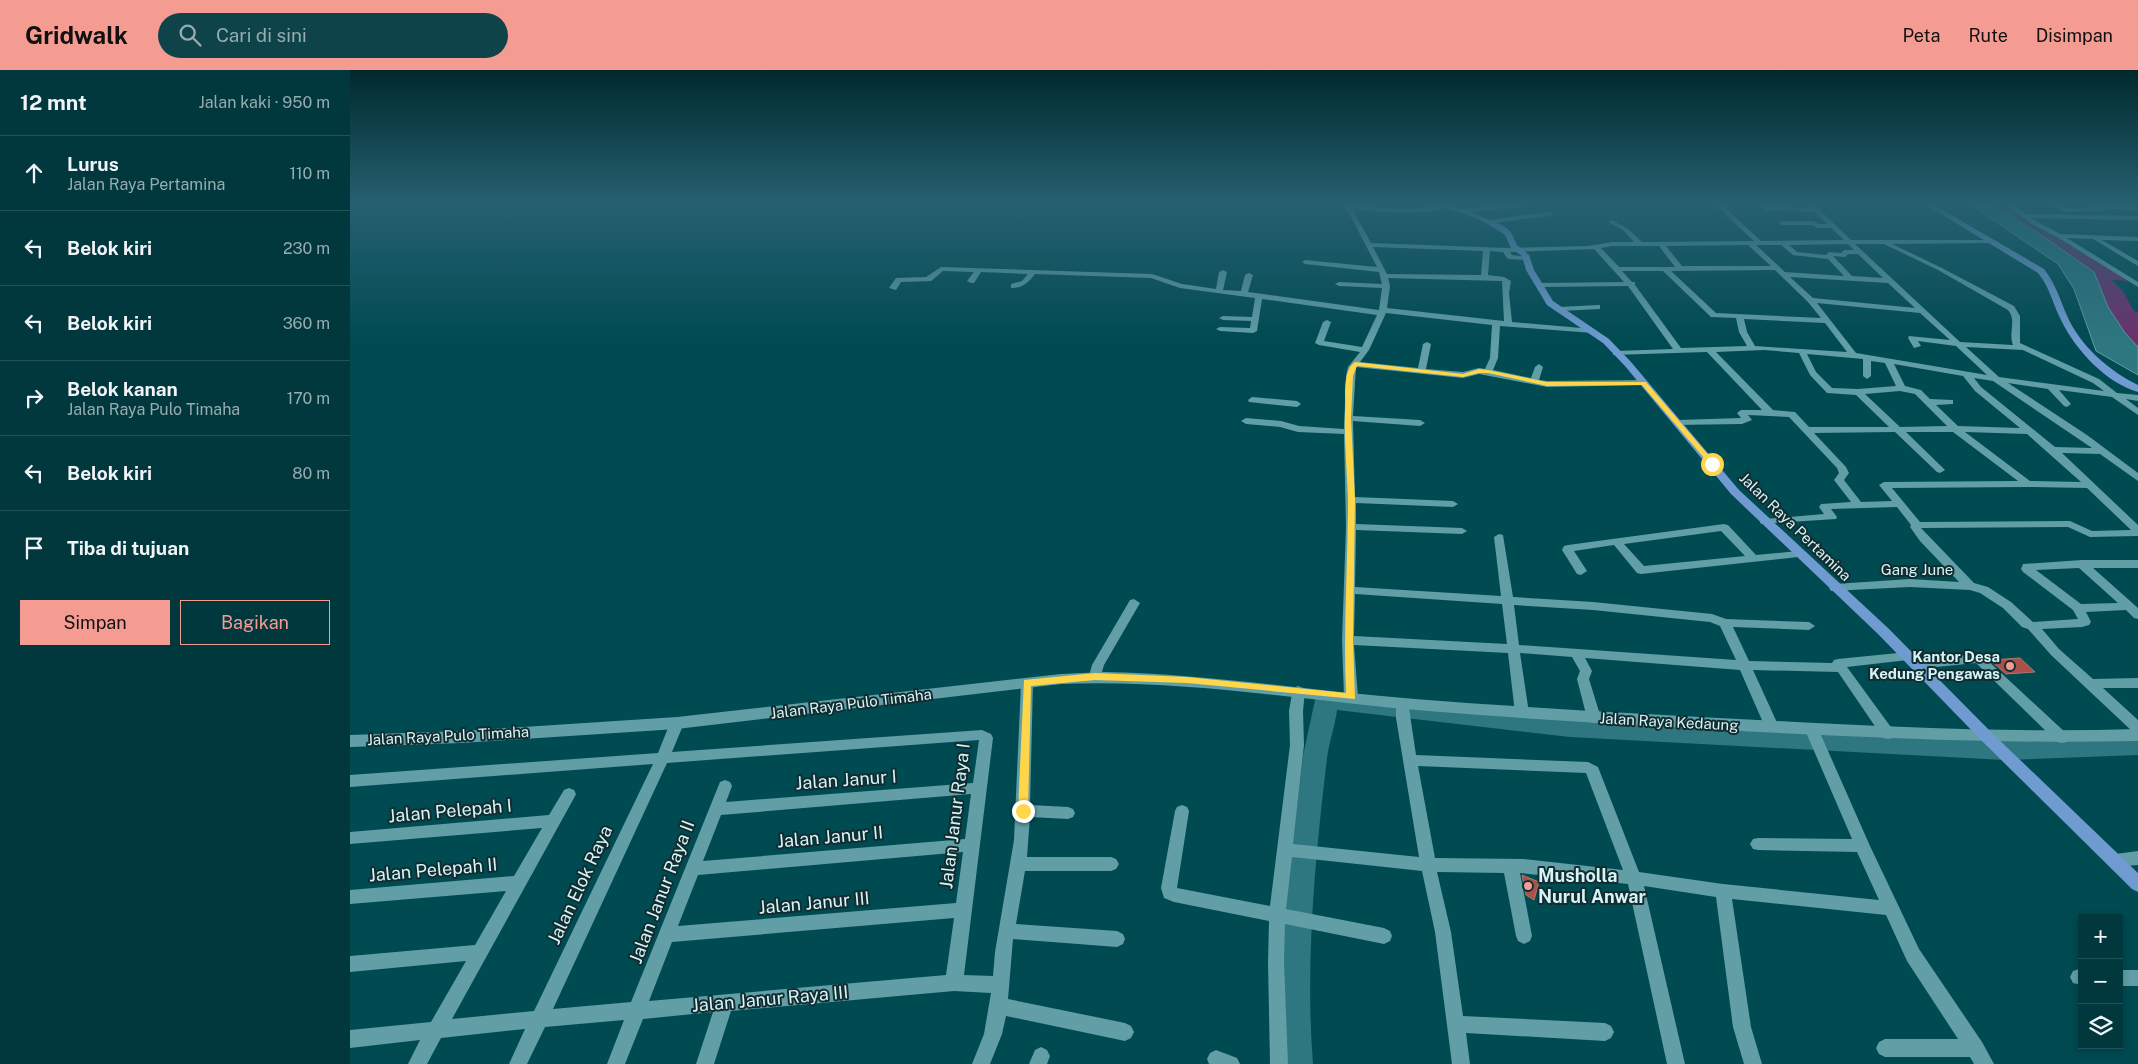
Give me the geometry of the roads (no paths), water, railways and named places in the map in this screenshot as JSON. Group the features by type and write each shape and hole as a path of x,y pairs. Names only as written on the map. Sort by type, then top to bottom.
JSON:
{"main road":[{"path":"2003,249 2041,271 2052,286 2066,321 2086,350 2101,366 2138,389"},
{"name":"Jalan Raya Pertamina","path":"1512,250 1526,258 1546,297 1559,310 1606,341 1735,492 1912,661 2138,884"}],"street":[{"path":"1351,697 1348,640 1352,500 1348,418 1350,376 1355,364 1365,350 1382,311 1386,286 1383,273 1370,249"},
{"path":"1472,249 1529,249"},
{"path":"1598,249 1632,284 1679,351"},
{"path":"1665,249 1680,268"},
{"path":"1757,249 1811,300 1853,355"},
{"path":"1790,249 1795,254 1830,257 1850,278"},
{"path":"1856,249 1996,379 2104,451 2138,478"},
{"path":"1901,249 2011,308 2014,311 2017,322 2015,341 2022,348"},
{"path":"2080,249 2138,286"},
{"path":"2113,249 2138,264"},
{"path":"1481,277 1484,276 1486,250"},
{"path":"1830,257 1829,254 1845,255 1844,252 1846,251 1859,252"},
{"path":"2125,257 2138,260"},
{"path":"1304,262 1383,273 1504,279 1507,281 1505,293 1508,324"},
{"path":"1664,268 1711,314 1740,318 1828,321"},
{"path":"1617,269 1680,268 1780,271 1890,281"},
{"path":"893,288 900,280 928,279 941,269 1152,276 1180,286 1219,292 1496,323 1593,331"},
{"path":"971,281 979,270"},
{"path":"1014,286 1025,283 1033,272"},
{"path":"1219,292 1224,272"},
{"path":"1244,294 1249,275"},
{"path":"1339,284 1386,286"},
{"path":"1539,285 1632,284"},
{"path":"1220,330 1253,331 1259,296"},
{"path":"1811,300 1923,311"},
{"path":"1559,310 1597,307"},
{"path":"1223,318 1255,319"},
{"path":"1740,318 1743,332 1752,348"},
{"path":"1327,322 1318,343 1365,350"},
{"path":"1488,372 1494,358 1496,323"},
{"path":"1917,346 1912,338 1958,344 2022,348 2128,397 2138,412"},
{"path":"1421,372 1427,344"},
{"path":"1616,353 1752,348 1853,355 1996,379 2128,397"},
{"path":"1710,351 1770,413"},
{"path":"1802,351 1810,371 1828,390 1858,392 1900,388 1916,391 1955,429 2028,484"},
{"path":"1867,357 1868,376"},
{"path":"1888,360 1900,388"},
{"path":"1355,364 1463,376 1479,371 1534,382 1568,385 1643,383"},
{"path":"1534,382 1539,367"},
{"path":"1966,374 1978,389 2000,410 2030,431 2052,450 2138,532"},
{"path":"2050,386 2067,404"},
{"path":"1858,392 1940,470"},
{"path":"1252,400 1298,429 1349,432"},
{"path":"1927,402 1950,402"},
{"path":"1246,421 1297,404"},
{"path":"1678,423 1747,420 1742,412 1792,414 1841,467 1844,473 1838,480 1858,504"},
{"path":"1348,418 1420,423"},
{"path":"1808,430 2002,429 2030,431"},
{"path":"2052,450 2104,451"},
{"path":"2089,485 1884,485 1917,526 1915,527 1924,539 1970,586 1984,590 1992,595 2007,605 2026,624 2032,626 2085,622 2078,608 2027,569 2027,567 2082,564 2138,564"},
{"path":"1352,500 1453,504"},
{"path":"1765,522 1831,517 1824,506 1899,504"},
{"path":"1917,526 2070,524 2090,534 2138,532"},
{"path":"1351,527 1462,531"},
{"path":"1581,571 1568,548 1724,527 1753,558"},
{"path":"1499,537 1522,713"},
{"path":"1616,541 1641,570 1798,554"},
{"path":"2082,564 2138,615"},
{"name":"Gang June","path":"1835,588 1910,583 1970,586"},
{"path":"1350,590 1508,602 1593,606 1712,618 1725,624 1810,626"},
{"path":"1095,676 1098,665 1134,603"},
{"path":"2078,608 2129,606"},
{"path":"1725,624 1772,727"},
{"path":"2032,626 2055,652 2138,728"},
{"path":"1348,640 1577,653 1744,666 1840,668"},
{"path":"1577,653 1580,662 1585,668 1586,672 1583,678 1594,718"},
{"path":"1888,734 1840,668 1838,662 1974,658 1980,660 2062,738"},
{"name":"Jalan Raya Pulo Timaha","path":"350,741 461,737 670,740 1027,692 1095,676 1187,680 1297,700 1351,697"},
{"path":"2089,684 2138,683"},
{"path":"981,1064 993,1034 999,1006 1007,931 1022,840 1027,692"},
{"name":"Jalan Raya Kedaung","path":"1351,697 1403,710 1522,713 1772,727 1815,737 1888,734 1995,745 2062,738 2138,735"},
{"path":"1279,1064 1276,962 1289,919 1296,851 1297,700"},
{"path":"1403,710 1428,864 1444,932 1461,1064"},
{"name":"Jalan Janur Raya I","path":"670,740 982,734 986,738 954,983"},
{"path":"1815,737 1862,846 1913,955 1985,1064"},
{"path":"350,781 670,740"},
{"name":"Jalan Elok Raya","path":"518,1064 670,740"},
{"path":"1410,760 1588,768 1593,772 1634,878 1676,1064"},
{"name":"Jalan Janur Raya II","path":"616,1064 725,786"},
{"name":"Jalan Janur I","path":"716,808 979,788"},
{"path":"417,1064 569,794"},
{"path":"1023,811 1068,813"},
{"path":"1182,811 1170,893 1178,897 1384,936"},
{"name":"Jalan Pelepah I","path":"350,838 554,821"},
{"path":"1758,844 1862,846"},
{"name":"Jalan Janur II","path":"692,869 972,845"},
{"path":"1296,851 1428,864 1511,866 1634,878 1723,891 1891,908"},
{"path":"2113,860 2138,858"},
{"path":"1018,864 1111,864"},
{"path":"1511,866 1524,936"},
{"name":"Jalan Pelepah II","path":"350,897 519,883"},
{"path":"1723,891 1742,1027 1753,1064"},
{"name":"Jalan Janur III","path":"666,935 964,910"},
{"path":"1007,931 1117,939"},
{"path":"350,964 480,952"},
{"path":"2123,978 2138,978"},
{"name":"Jalan Janur Raya III","path":"350,1039 539,1019 954,983 1001,985"},
{"path":"705,1064 725,1003"},
{"path":"999,1006 1125,1032"},
{"path":"1455,1024 1605,1032"},
{"path":"1885,1048 1976,1048"}],"water":[{"path":"2036,249 2062,249 2094,272 2108,307 2125,333 2138,347 2138,375 2096,351 2074,289 2058,264"}],"waterway":[{"path":"1297,1064 1294,1020 1298,915 1315,756 1327,700 1570,728 2004,750 2138,746"}],"place":[{"name":"Kantor Desa Kedung Pengawas","path":"2010,666"},
{"name":"Musholla Nurul Anwar","path":"1528,886"}]}
